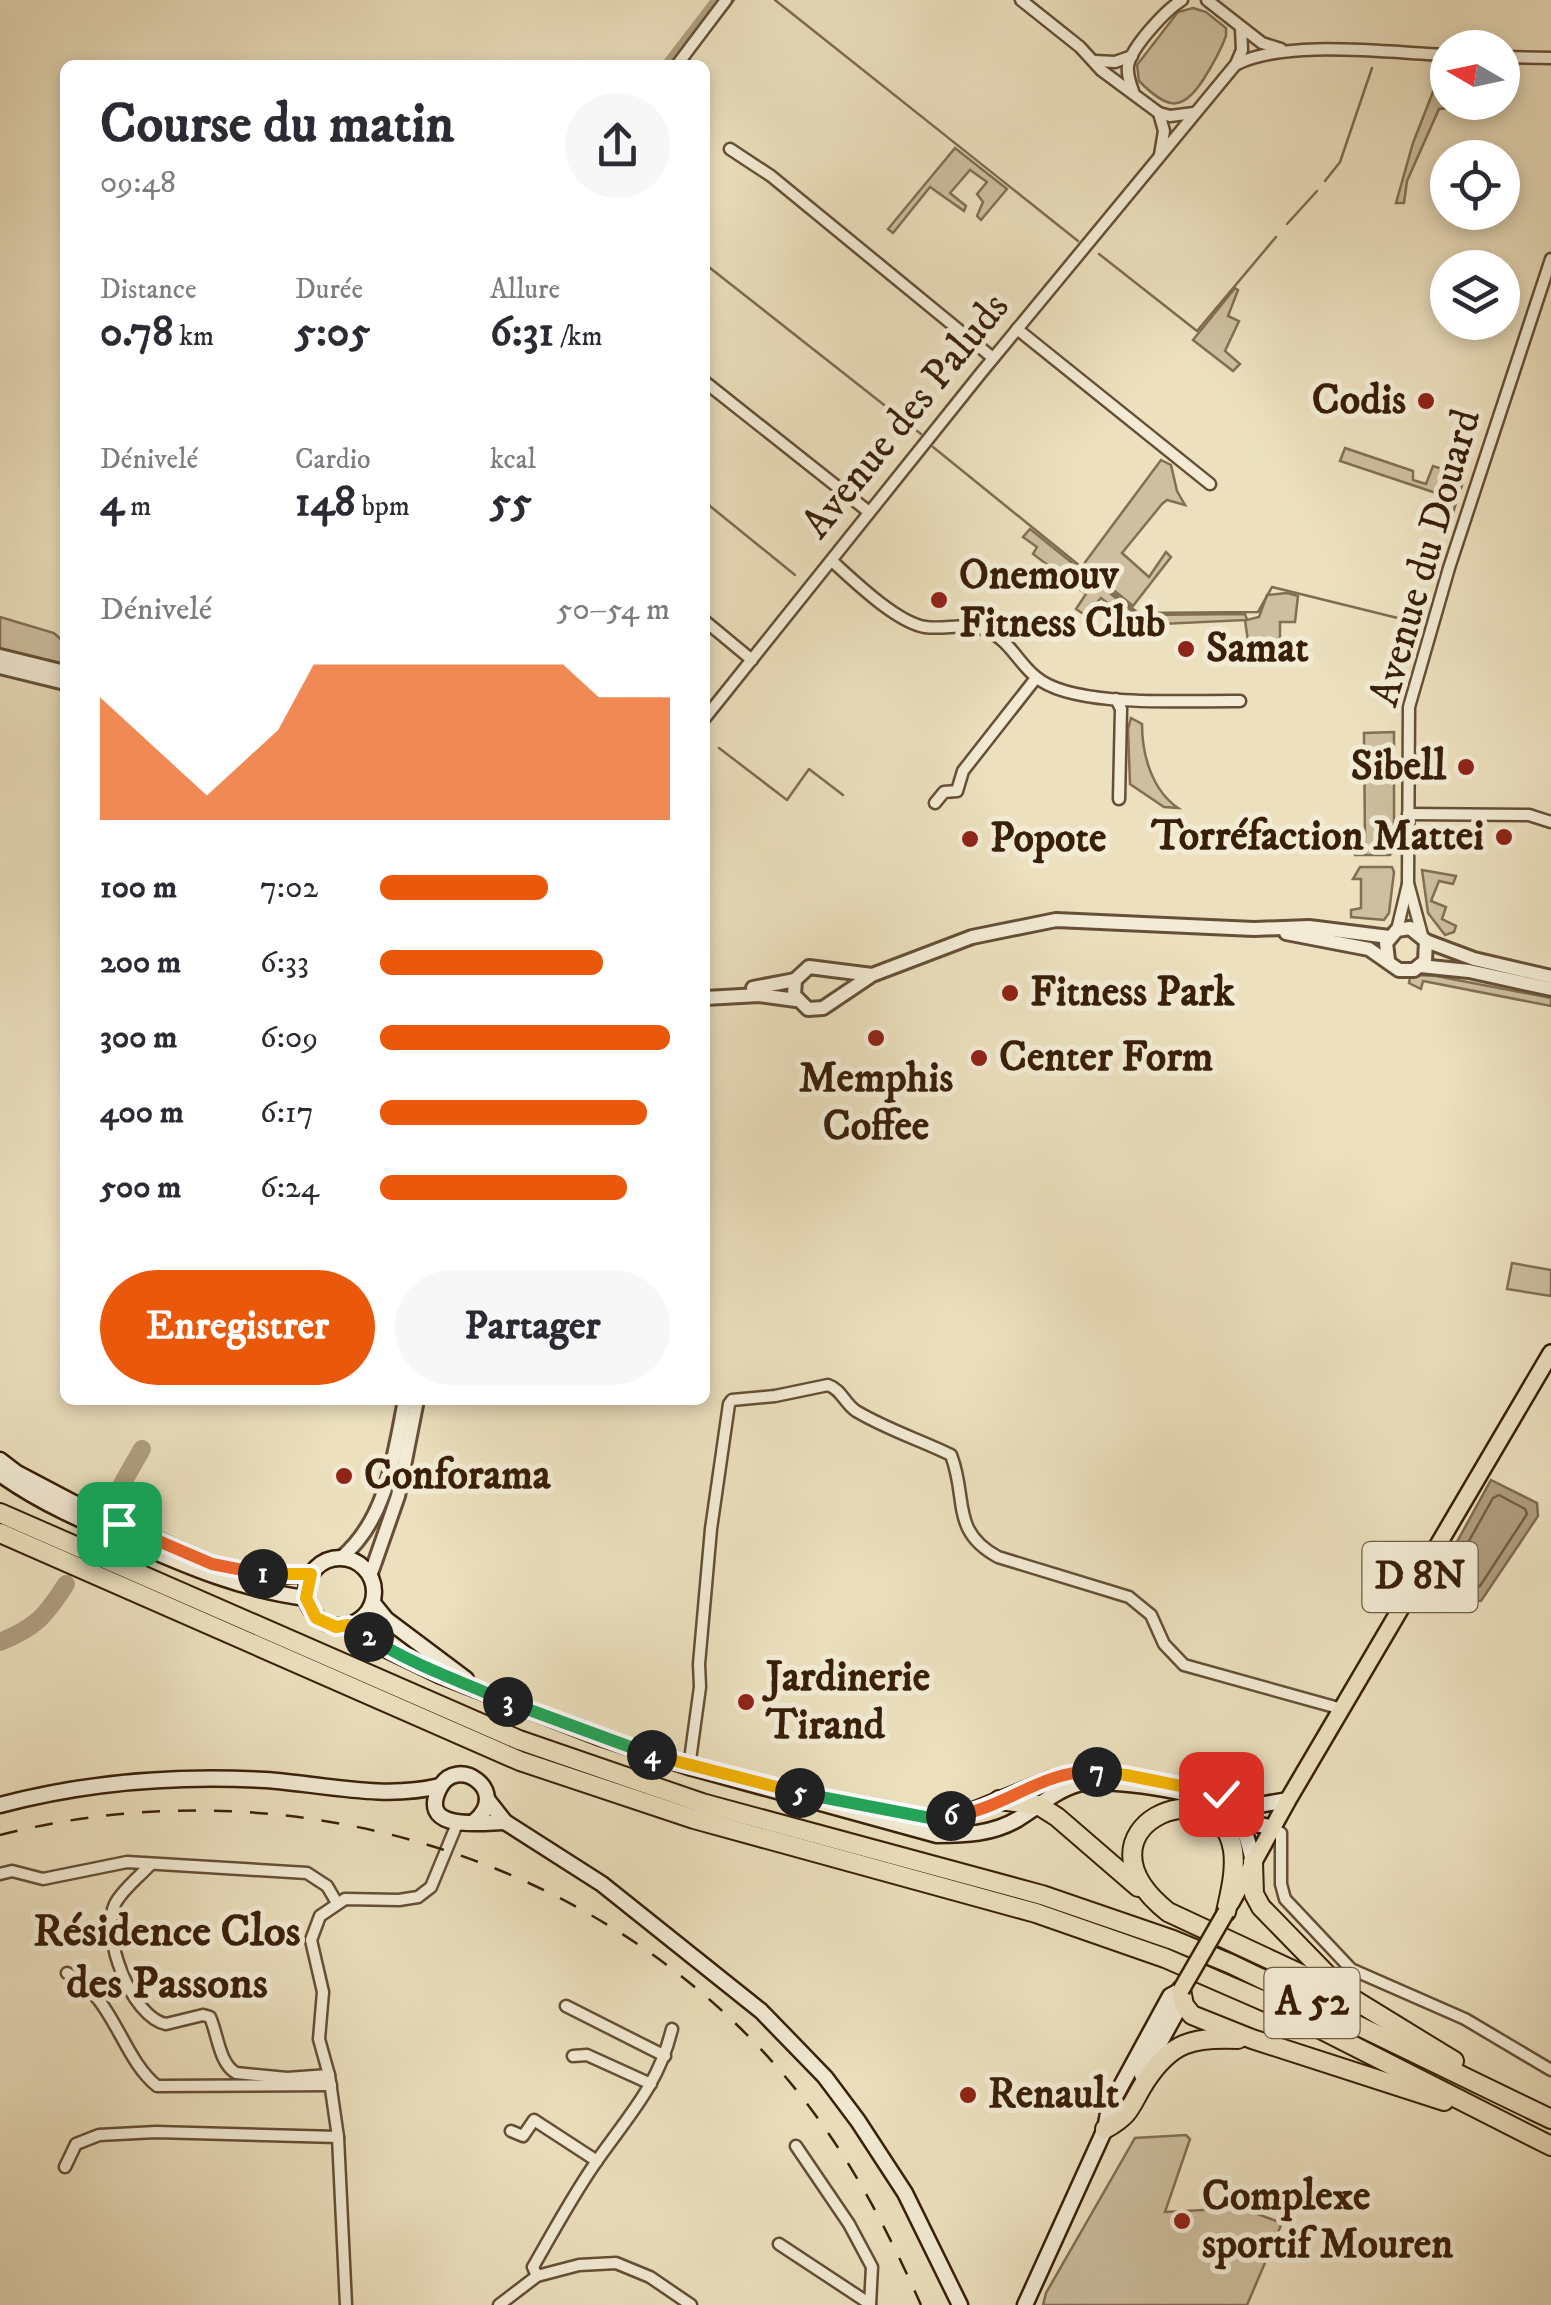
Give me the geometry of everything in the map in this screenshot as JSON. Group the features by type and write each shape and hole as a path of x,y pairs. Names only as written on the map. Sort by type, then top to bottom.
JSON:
{"highway":[{"name":"A 52","path":"0,1512 447,1710 573,1760 702,1803 1042,1895 1174,1940 1551,2118"},
{"name":"A 52","path":"0,1533 520,1761 694,1819 1036,1913 1164,1958 1274,2005 1551,2146"},
{"path":"999,1800 1038,1805 1146,1894 1195,1927 1348,1996 1411,2032 1506,2096"},
{"path":"1146,1894 1131,1858 1138,1834 1161,1813 1188,1808 1215,1819 1228,1836 1233,1852 1233,1878 1226,1912"},
{"path":"1253,1862 1254,1894 1261,1907 1348,1996"},
{"path":"1181,1990 1184,2006 1192,2016 1498,2119"},
{"path":"1106,2129 1127,2117 1145,2083 1169,2052 1186,2042 1206,2038 1252,2039"}],"main road":[{"name":"D 8N","path":"1025,2305 1106,2129 1121,2113 1180,2006 1181,1990 1551,1353"},
{"path":"0,1460 72,1502 212,1564 275,1576 311,1574"},
{"path":"0,1474 64,1512 210,1576 262,1592 306,1598"},
{"path":"373,1603 363,1618 348,1625 326,1624 316,1618 306,1598 311,1574 322,1564 341,1558 363,1566 370,1576 373,1603 386,1618 478,1689"},
{"path":"348,1625 389,1651 441,1676 598,1737 689,1767 937,1835 996,1829 1077,1784 1120,1782 1226,1807 1239,1820 1253,1862"},
{"path":"765,1786 930,1818 960,1815 1050,1779 1082,1771 1126,1775 1260,1804 1288,1800"},
{"path":"399,1794 440,1786 452,1776 469,1775 482,1784 487,1800 505,1822 602,1884 736,1994 819,2084 854,2129 898,2196 948,2305"},
{"path":"0,1806 101,1784 174,1778 266,1780 399,1794 439,1811 456,1824 505,1822"},
{"path":"439,1811 440,1786"},
{"path":"475,1822 482,1816 487,1800"},
{"path":"1260,1804 1273,1828"},
{"path":"1239,1820 1273,1828"},
{"path":"736,1994 761,2011 825,2077 858,2121 904,2193 960,2305"}],"street":[{"path":"681,60 726,0"},
{"path":"1021,0 1159,113 1194,113"},
{"path":"1134,92 1128,68 1132,56 1168,10 1182,0"},
{"path":"1207,0 1262,43 1282,50"},
{"path":"1236,64 1242,50 1241,28"},
{"path":"1236,64 1254,55 1282,50 1430,54"},
{"path":"1095,61 1115,62 1132,56"},
{"path":"1520,57 1551,58"},
{"name":"Avenue des Paluds","path":"710,712 993,358 1236,64"},
{"path":"1159,113 1164,132 1160,156"},
{"path":"730,149 772,176 993,358"},
{"name":"Avenue du Douard","path":"1424,938 1408,884 1409,708 1449,568 1551,258"},
{"path":"1018,330 1210,484"},
{"path":"710,386 869,512"},
{"path":"832,561 903,619 914,624 985,629 1020,656 1036,678 1074,695 1116,700 1240,701"},
{"path":"710,625 752,660"},
{"path":"0,656 60,671"},
{"path":"0,667 60,682"},
{"path":"934,804 944,792 957,791 963,771 1036,678"},
{"path":"1116,700 1121,709 1118,799"},
{"path":"1408,814 1529,815 1551,822"},
{"name":"Avenue du Douard","path":"1393,934 1408,884"},
{"path":"710,998 759,995 796,1000 816,1010 872,975 972,938 1056,920 1254,929 1308,927 1393,934 1410,928 1474,959 1551,978"},
{"path":"1254,929 1369,949 1399,970 1420,966 1428,954 1424,938"},
{"path":"1388,960 1385,949 1393,934"},
{"path":"1420,966 1470,971 1551,988"},
{"path":"710,990 758,988 794,980 809,967 872,975"},
{"path":"828,970 837,988 832,1001"},
{"path":"794,980 796,1000"},
{"path":"689,1767 700,1687 711,1530 729,1404 732,1400 828,1385 866,1417 951,1455 967,1529 984,1549 998,1557 1130,1596 1151,1615 1164,1644 1184,1664 1342,1709"},
{"path":"341,1558 369,1526 384,1494 404,1405"},
{"path":"370,1576 398,1496 416,1405"},
{"path":"346,2305 338,2137 318,2027 323,1992 310,1940 320,1916 337,1903 359,1897 399,1900 418,1896 430,1887 456,1824"},
{"path":"1273,1828 1281,1833 1281,1884 1285,1899 1351,1969 1465,2019 1551,2070"},
{"path":"0,1874 12,1872 43,1879 126,1862 308,1874 327,1886 337,1903"},
{"path":"151,1864 117,1901 110,1927 123,1976 147,2014 166,2024 203,2014 210,2017 225,2062 236,2073 330,2080"},
{"path":"67,1973 77,1978 103,2006 144,2076 157,2086 330,2080"},
{"path":"566,2006 665,2056"},
{"path":"537,2276 533,2266 597,2161 622,2132 665,2056 672,2029"},
{"path":"573,2056 587,2055 650,2084"},
{"path":"511,2131 523,2136 534,2120 597,2161"},
{"path":"65,2167 76,2144 99,2134 338,2137"},
{"path":"796,2146 849,2224 872,2267 870,2305"},
{"path":"779,2244 870,2305"},
{"path":"499,2305 537,2276 578,2264 616,2263 650,2277 691,2305"}],"shaded area":[{"path":"1193,8 1206,12 1226,28 1226,36 1195,91 1180,102 1165,102 1139,81 1137,65 1178,12"},
{"path":"1430,100 1430,120 1434,120 1407,181 1404,203 1396,203"},
{"path":"955,148 1007,189 981,220 977,216 983,202 977,194 987,182 970,170 950,193 966,206 964,211 930,187 893,233 888,229"},
{"path":"1235,288 1238,290 1228,316 1239,321 1225,351 1240,364 1233,371 1193,340"},
{"path":"1345,448 1413,471 1413,480 1426,484 1433,466 1465,476 1457,500 1447,498 1456,503 1447,533 1441,532 1444,516 1438,511 1439,494 1340,461"},
{"path":"1161,460 1171,465 1185,505 1167,500 1122,553 1149,577 1166,552 1171,557 1133,606 1083,565"},
{"path":"1030,529 1132,611 1126,618 1101,598 1085,615 1076,609 1086,594 1033,554 1037,547 1023,537"},
{"path":"1267,595 1298,596 1295,622 1280,622 1280,648 1249,648 1245,620 1141,625 1141,615 1245,614 1247,620 1259,617"},
{"path":"0,617 54,633 60,638 60,664 51,666 0,655"},
{"path":"1131,718 1142,724 1144,748 1155,782 1178,808 1164,807 1130,784"},
{"path":"1394,732 1394,847 1390,855 1355,855 1354,850 1365,842 1364,733"},
{"path":"1360,867 1392,867 1389,913 1384,920 1351,917 1351,910 1361,908 1361,879 1353,879"},
{"path":"1422,870 1456,876 1453,884 1439,881 1431,901 1446,907 1442,919 1456,926 1454,932 1445,935 1428,913"},
{"path":"1418,975 1551,998 1551,1006 1423,981 1421,989 1409,983 1410,978"},
{"path":"1512,1263 1551,1270 1551,1296 1507,1289"},
{"name":"Complexe sportif Mouren","path":"1186,2135 1190,2139 1165,2212 1241,2208 1282,2223 1247,2305 1043,2305 1046,2293 1135,2138"}],"water":[{"path":"1491,1480 1537,1503 1538,1516 1481,1601 1471,1600 1436,1580"}],"waterway":[{"path":"671,60 717,0"},
{"path":"687,60 734,0"},
{"path":"775,0 1078,241"},
{"path":"1325,181 1340,162 1372,68"},
{"path":"1287,224 1317,191"},
{"path":"1099,254 1197,331 1276,237"},
{"path":"710,268 921,434"},
{"path":"933,447 1138,613 1258,612 1272,587 1418,623"},
{"path":"710,506 795,575"},
{"path":"719,748 787,800 809,769 843,795"},
{"path":"109,1507 142,1449"},
{"path":"0,1642 39,1620 66,1584"}],"railway":[{"path":"0,1835 114,1815 229,1811 343,1824 453,1853 559,1897 656,1957 744,2031 819,2120 849,2164 921,2305"}],"place":[{"name":"Codis","path":"1426,401"},
{"name":"Onemouv Fitness Club","path":"939,600"},
{"name":"Samat","path":"1186,649"},
{"name":"Sibell","path":"1466,767"},
{"name":"Torréfaction Mattei","path":"1504,837"},
{"name":"Popote","path":"970,839"},
{"name":"Fitness Park","path":"1010,993"},
{"name":"Memphis Coffee","path":"876,1038"},
{"name":"Center Form","path":"979,1058"},
{"name":"Conforama","path":"344,1476"},
{"name":"Jardinerie Tirand","path":"746,1702"},
{"name":"Renault","path":"968,2095"},
{"name":"Complexe sportif Mouren","path":"1182,2221"}],"district":[{"name":"Résidence Clos des Passons","path":"167,1958"}],"route":[{"path":"119,1524 212,1564 275,1576 311,1574 306,1598 316,1618 326,1624 348,1625 389,1651 441,1676 598,1737 689,1767 765,1786 930,1818 960,1815 1050,1779 1082,1771 1126,1775 1221,1794"}]}
